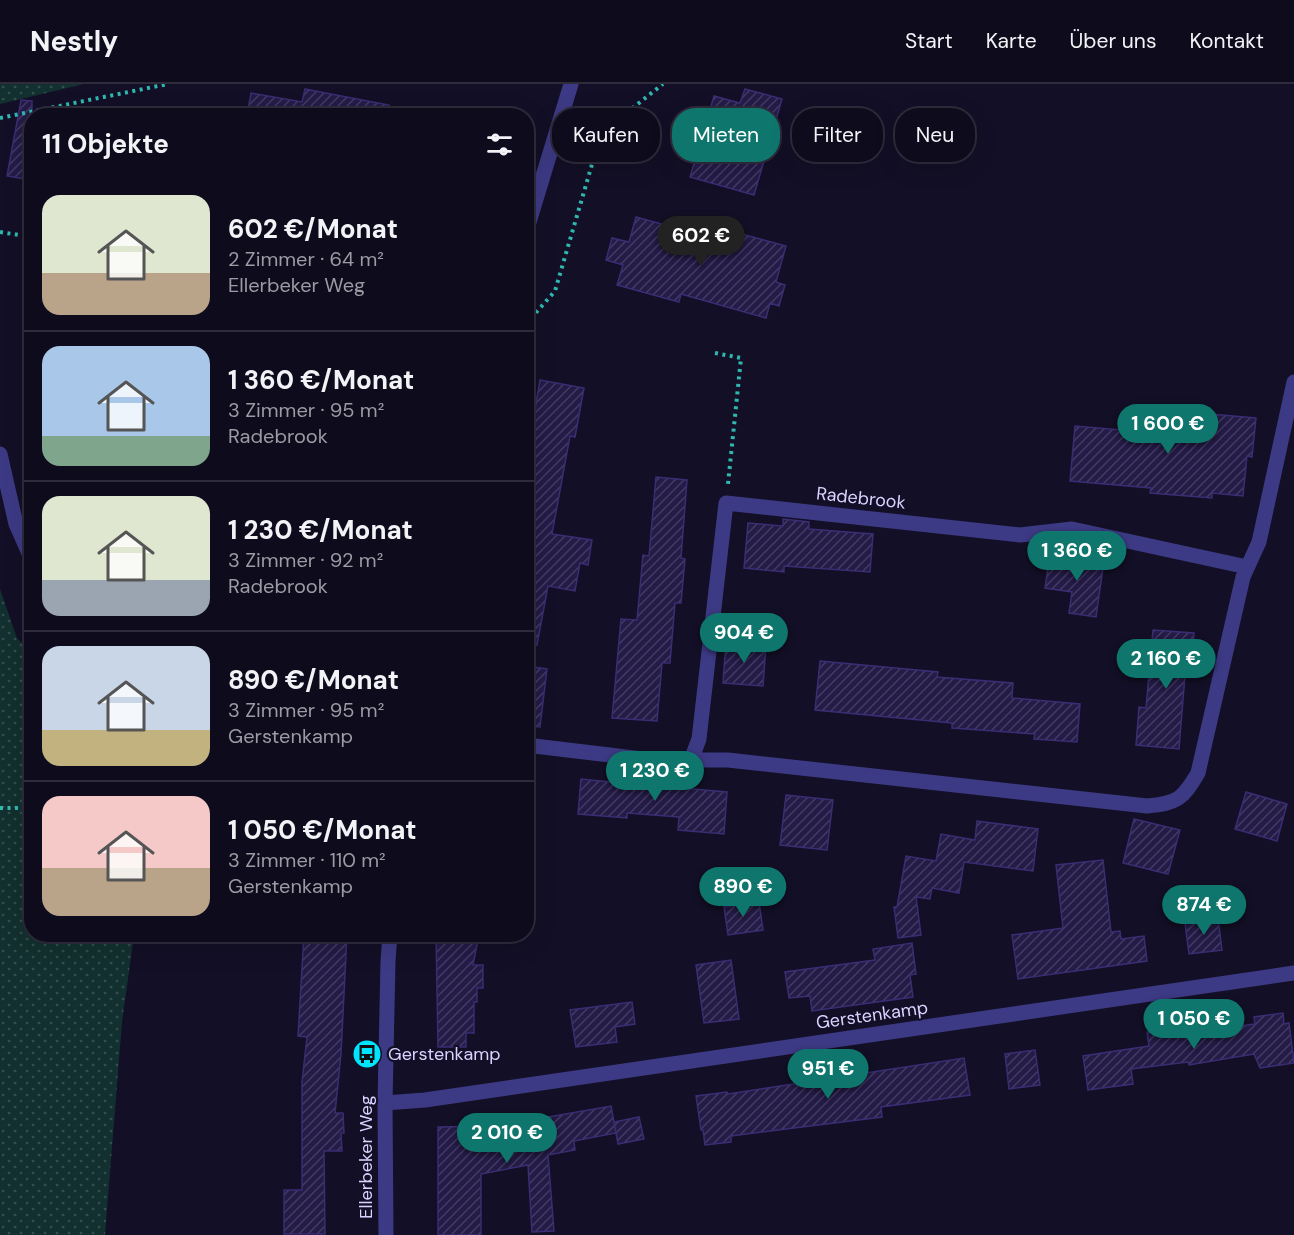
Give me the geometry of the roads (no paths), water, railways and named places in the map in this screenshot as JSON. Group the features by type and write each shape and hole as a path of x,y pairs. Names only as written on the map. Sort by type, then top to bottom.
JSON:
{"street":[{"path":"534,206 571,84"},
{"path":"534,746 676,763 691,760 728,760 1147,807 1171,804 1187,792 1198,773 1247,567 1258,542 1294,382"},
{"path":"0,454 16,524 24,542"},
{"name":"Radebrook","path":"691,760 699,740 726,503 1020,535 1072,529 1247,567"},
{"name":"Ellerbeker Weg","path":"386,1235 385,1103 389,942"},
{"name":"Gerstenkamp","path":"385,1103 425,1100 1294,973"}],"place":[{"name":"Gerstenkamp","path":"367,1054"}]}
